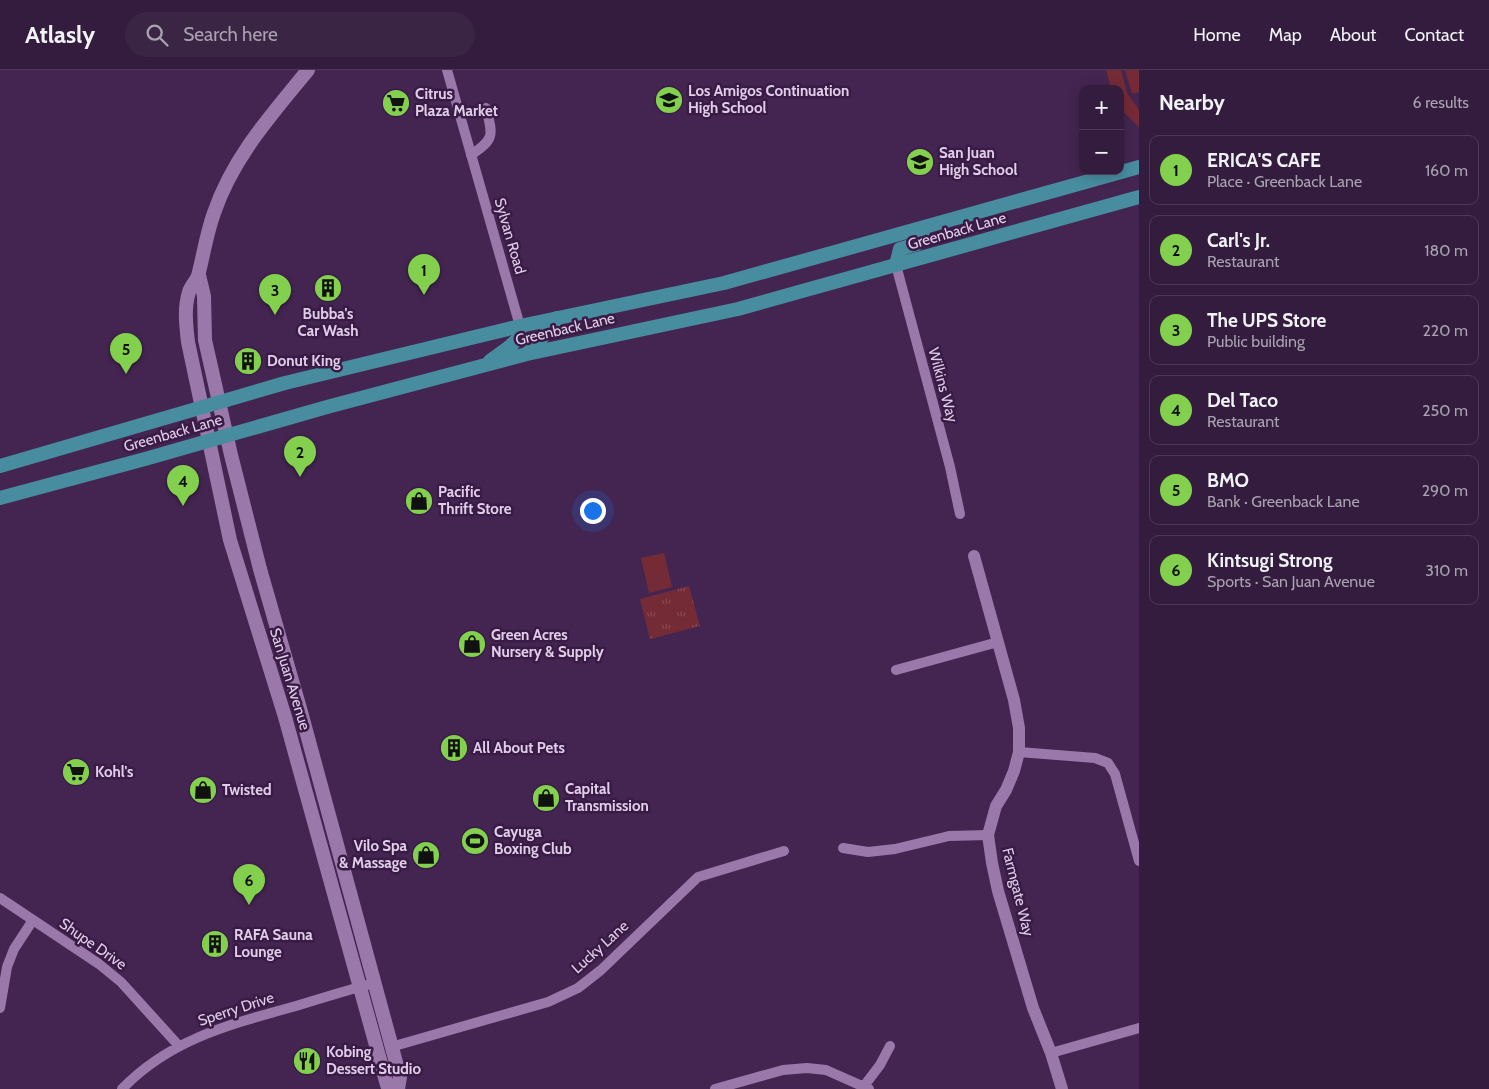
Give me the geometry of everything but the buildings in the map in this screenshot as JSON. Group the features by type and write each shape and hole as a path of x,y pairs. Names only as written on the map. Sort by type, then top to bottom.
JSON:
{"main road":[{"name":"San Juan Avenue","path":"308,70 260,128 231,174 214,212 199,275 189,292 185,312 188,342 230,540 285,717 387,1085 392,1089"},
{"name":"Greenback Lane","path":"0,466 201,407 376,360 520,326 724,283 1139,167"},
{"name":"Greenback Lane","path":"0,498 138,461 226,434 527,354 738,310 1139,197"},
{"path":"896,265 900,249 917,244 925,227"},
{"name":"San Juan Avenue","path":"199,275 204,296 206,340 226,434 252,538 400,1077 398,1089"},
{"path":"527,354 548,332 557,318"},
{"path":"484,365 508,348 518,338 520,326"},
{"path":"285,717 295,723 306,762 319,779 314,787 322,818 318,836"}],"street":[{"name":"Sylvan Road","path":"447,70 520,326"},
{"path":"471,155 486,145 491,134 486,108"},
{"name":"Wilkins Way","path":"896,265 950,467 960,514"},
{"name":"Farmgate Way","path":"974,556 1014,700 1019,728 1019,752 1014,770 1006,790 996,806 988,834 998,891 1033,1008 1051,1053 1062,1089"},
{"path":"896,670 998,642"},
{"path":"1019,752 1095,758 1108,763 1115,774 1139,861"},
{"path":"843,848 868,852 896,849 949,836 988,834"},
{"name":"Lucky Lane","path":"391,1047 548,1002 578,988 601,970 698,877 784,851"},
{"name":"Shupe Drive","path":"0,898 99,964 121,982 179,1046"},
{"path":"0,1008 7,966 14,949 32,920"},
{"name":"Sperry Drive","path":"122,1089 149,1064 179,1046 224,1026 374,983"},
{"path":"1051,1053 1139,1028"},
{"path":"715,1089 783,1070 807,1068 826,1070 867,1087 890,1046"}],"green space":[{"path":"1106,70 1121,70 1127,93 1139,110 1139,127 1124,113 1124,85 1110,85"},
{"path":"1125,70 1139,70 1139,92 1132,94"},
{"path":"664,553 672,587 649,593 641,558"},
{"path":"689,586 700,626 650,639 640,599"}],"place":[{"name":"Los Amigos Continuation High School","path":"669,100"},
{"name":"Citrus Plaza Market","path":"396,103"},
{"name":"San Juan High School","path":"920,162"},
{"name":"Bubba's Car Wash","path":"328,288"},
{"name":"ERICA'S CAFE","path":"424,295"},
{"name":"The UPS Store","path":"275,315"},
{"name":"Donut King","path":"248,361"},
{"name":"BMO","path":"126,374"},
{"name":"Carl's Jr.","path":"300,477"},
{"name":"Pacific Thrift Store","path":"419,501"},
{"name":"Del Taco","path":"183,506"},
{"name":"Green Acres Nursery & Supply","path":"472,644"},
{"name":"All About Pets","path":"454,748"},
{"name":"Kohl's","path":"76,772"},
{"name":"Twisted","path":"203,790"},
{"name":"Capital Transmission","path":"546,798"},
{"name":"Cayuga Boxing Club","path":"475,841"},
{"name":"Vilo Spa & Massage","path":"426,855"},
{"name":"Kintsugi Strong","path":"249,905"},
{"name":"RAFA Sauna Lounge","path":"215,944"},
{"name":"Kobing Dessert Studio","path":"307,1061"}]}
